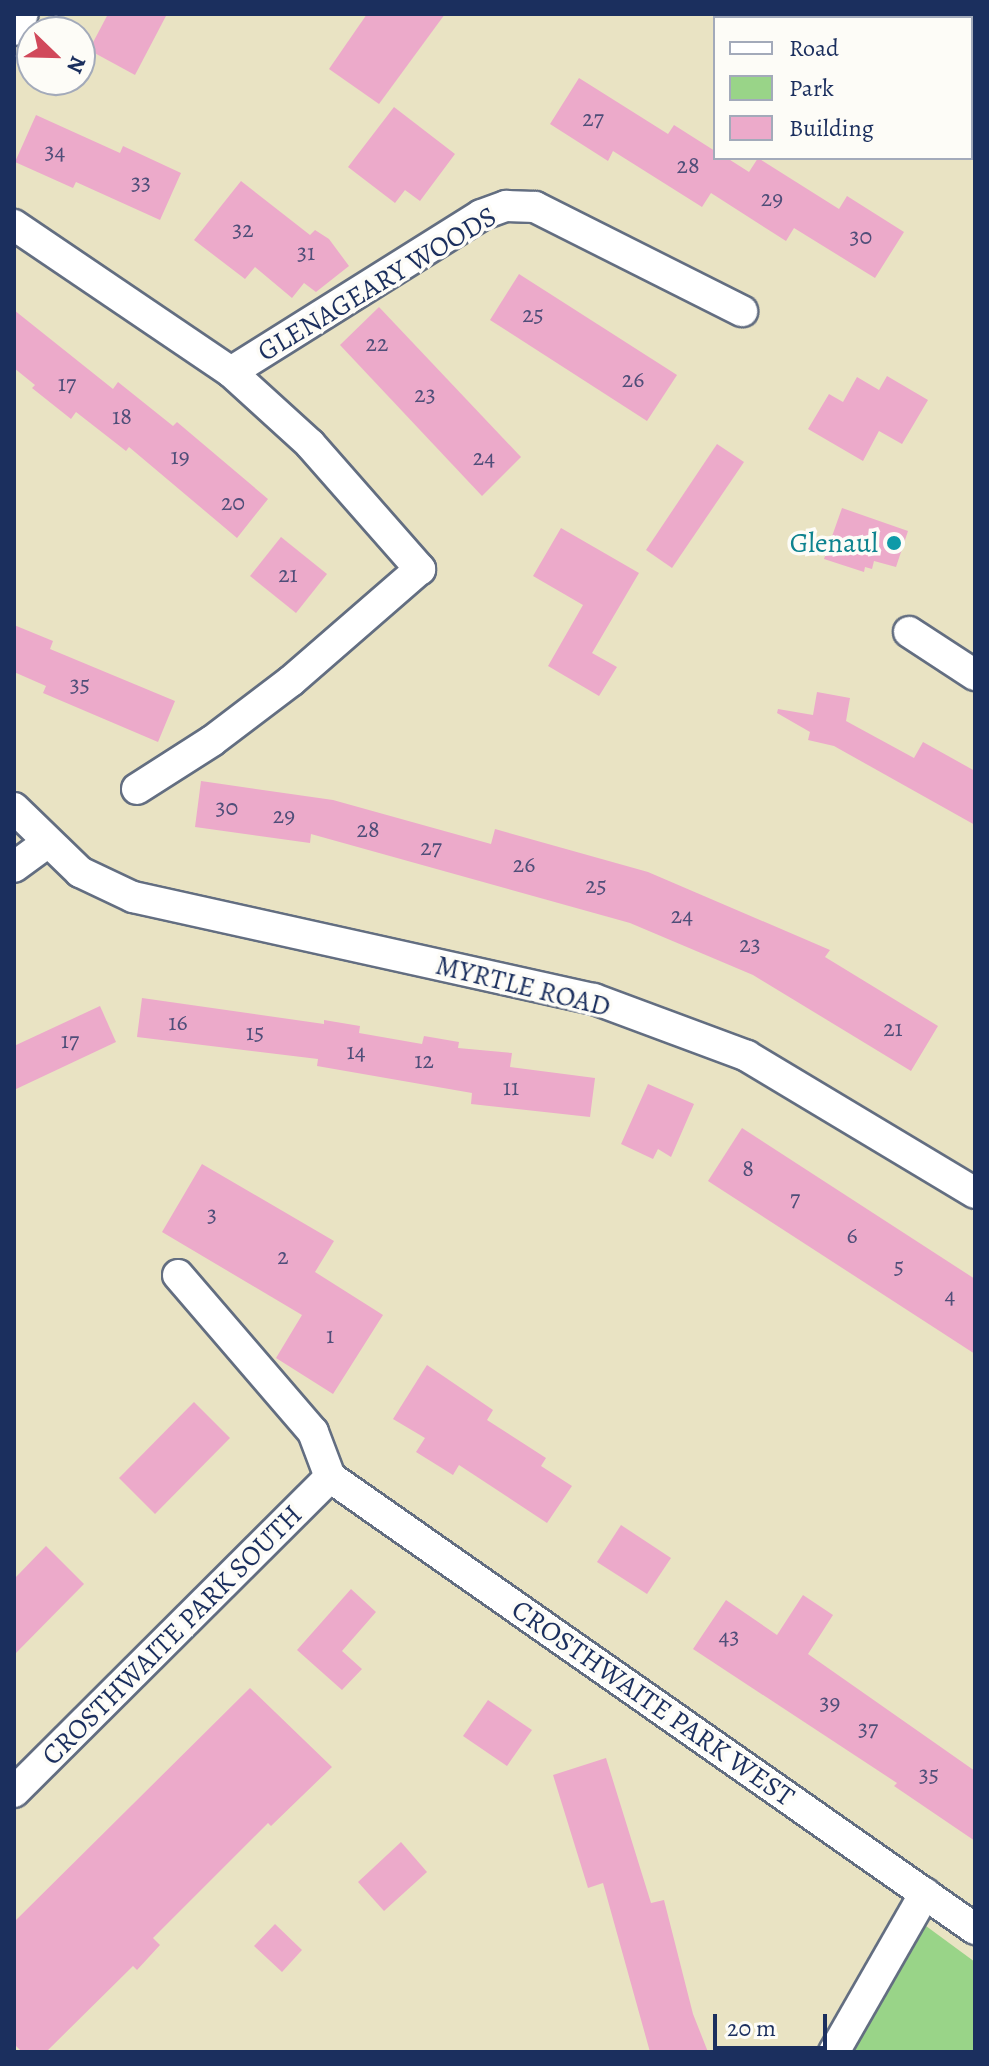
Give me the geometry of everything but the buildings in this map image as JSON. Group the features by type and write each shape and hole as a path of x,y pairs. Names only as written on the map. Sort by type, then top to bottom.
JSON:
{"street":[{"path":"14,30 23,14"},
{"name":"GLENAGEARY WOODS","path":"231,372 481,215 506,206 535,207 742,311"},
{"name":"GLENAGEARY WOODS","path":"14,225 231,372 310,444 420,569 291,681 212,741 137,789"},
{"path":"909,632 975,675"},
{"name":"MYRTLE ROAD","path":"14,808 80,872 133,897 594,999 747,1056 975,1193"},
{"path":"14,867 48,842"},
{"path":"178,1275 313,1432 330,1477"},
{"name":"CROSTHWAITE PARK SOUTH","path":"14,1792 330,1477"},
{"name":"CROSTHWAITE PARK WEST","path":"330,1477 975,1929"},
{"path":"834,2052 925,1893"}],"green space":[{"path":"926,1926 975,1962 975,2052 849,2052"}],"place":[{"name":"Glenaul","path":"894,543"}]}
